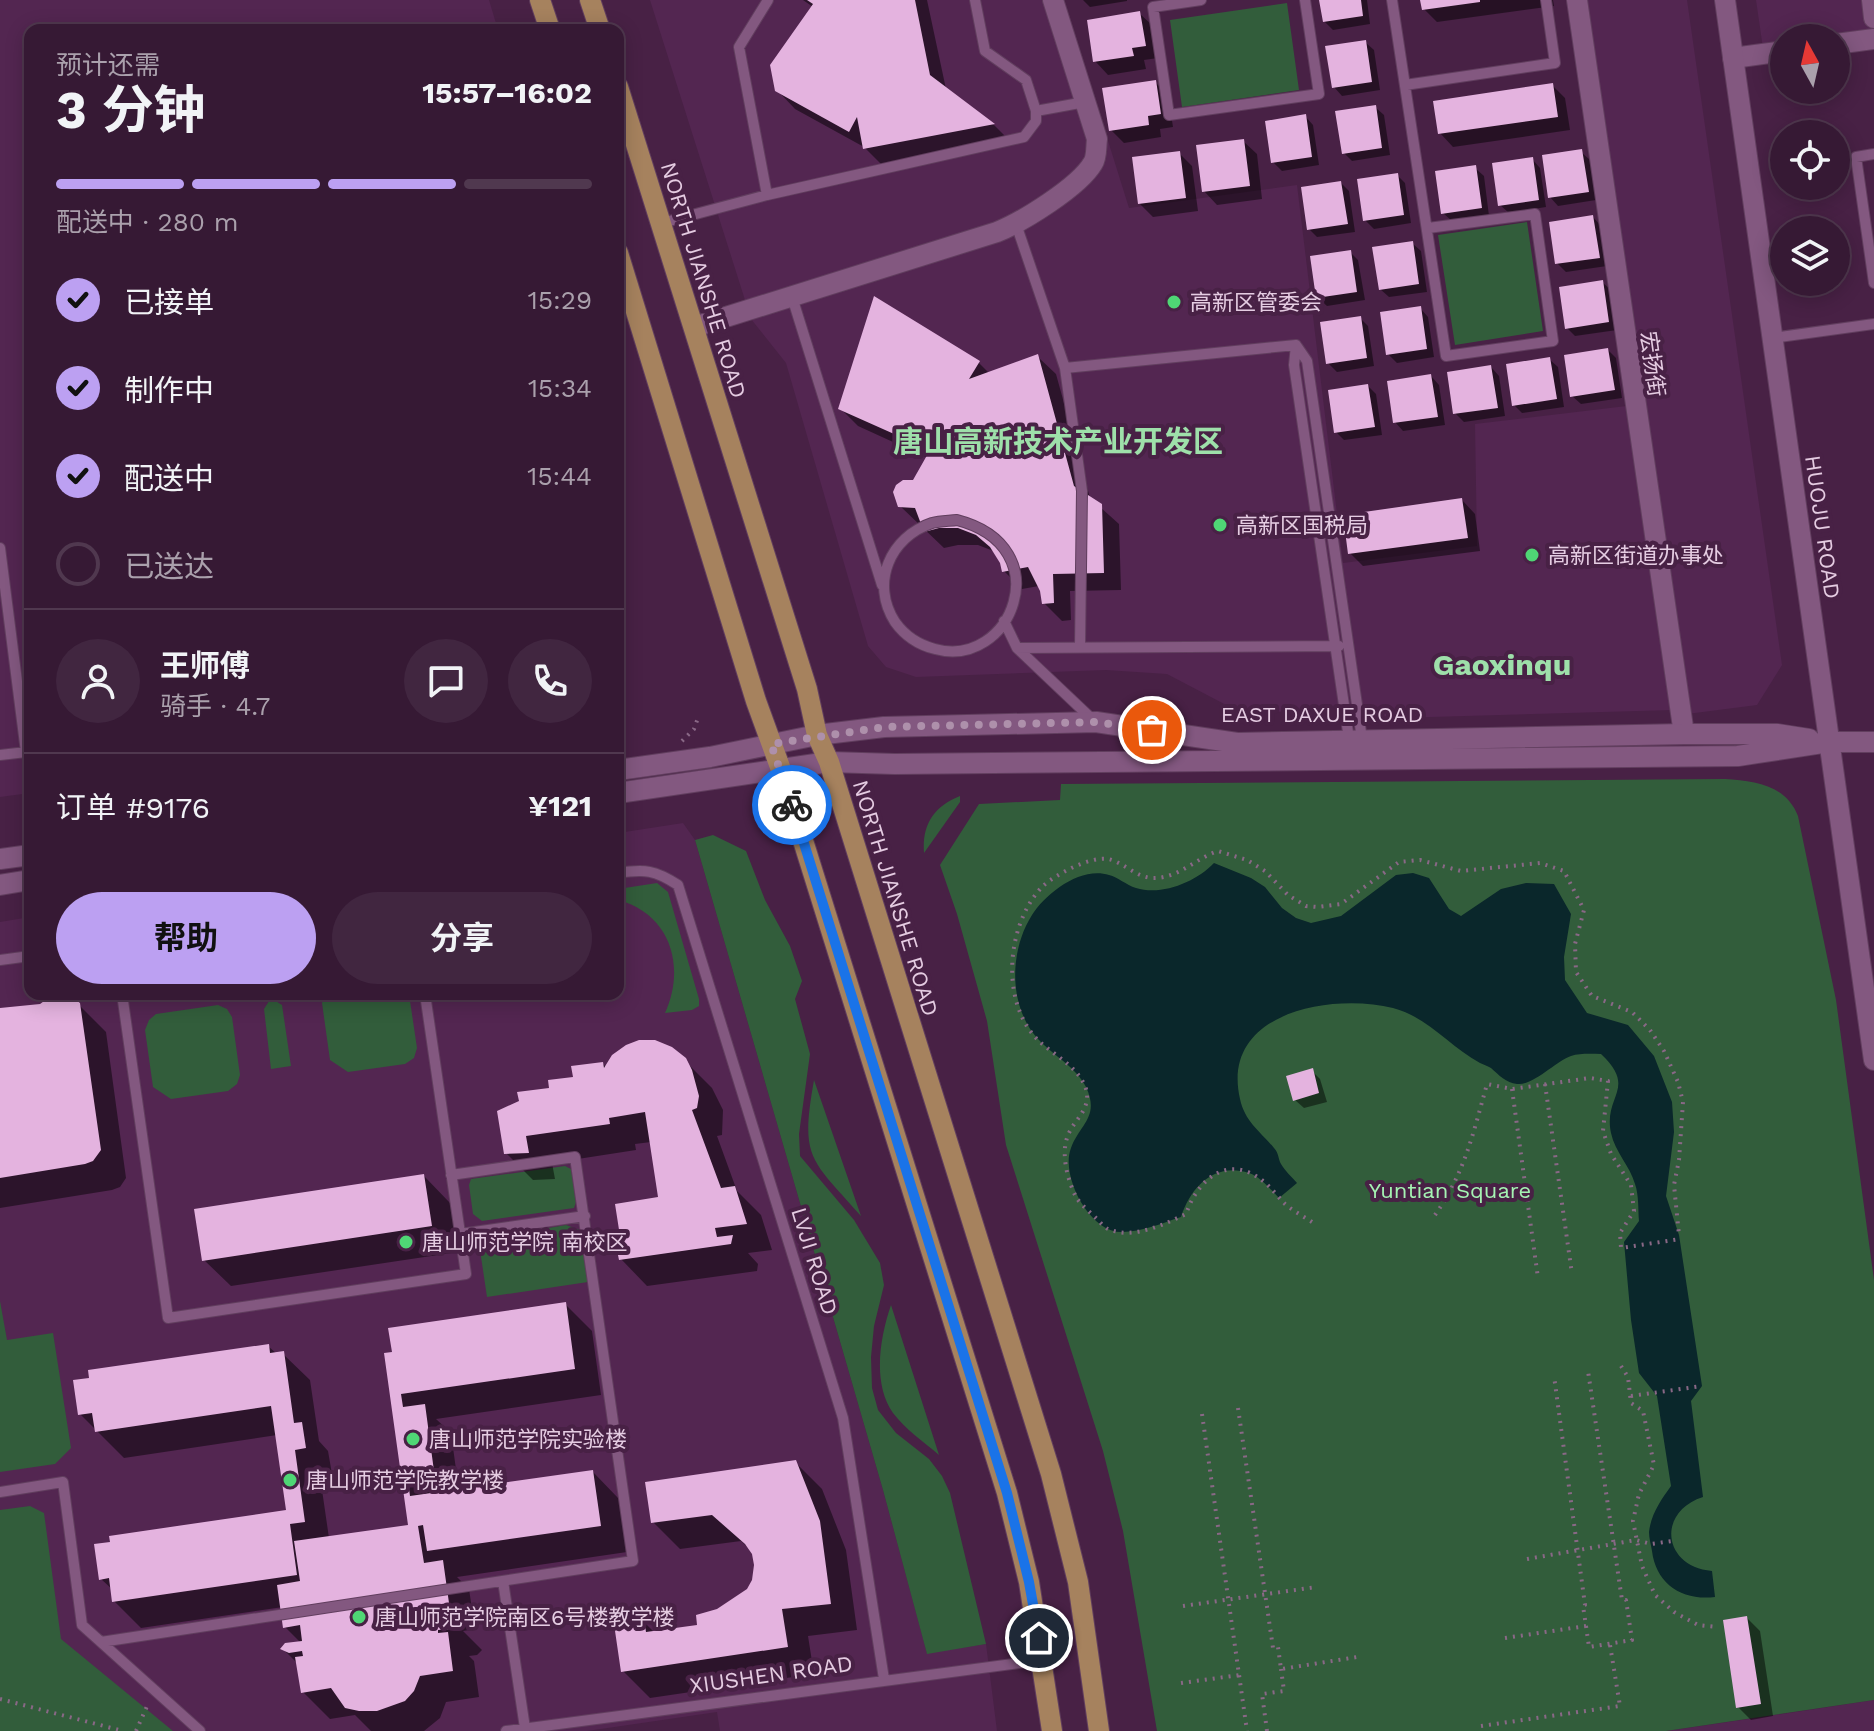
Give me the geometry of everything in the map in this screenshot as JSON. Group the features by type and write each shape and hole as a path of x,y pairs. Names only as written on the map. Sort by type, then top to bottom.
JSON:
{"main road":[{"path":"540,0 548,24"},
{"path":"590,0 598,24"},
{"name":"NORTH JIANSHE ROAD","path":"624,106 807,689 817,735 829,762 1051,1474 1078,1582 1099,1731"},
{"path":"624,272 1007,1493 1029,1582 1052,1731"}],"street":[{"path":"694,327 1016,224 1081,179 1095,161 1097,139 1053,0"},
{"name":"宏扬街","path":"1577,0 1684,734"},
{"name":"HUOJU ROAD","path":"1725,0 1874,1060"},
{"path":"1872,0 1874,18"},
{"path":"1850,42 1874,39"},
{"path":"1733,58 1770,53"},
{"name":"EAST DAXUE ROAD","path":"624,769 710,757 817,735 884,727 1096,722 1237,743 1684,734 1777,734 1829,742"},
{"name":"EAST DAXUE ROAD","path":"624,792 829,762 927,764 1738,756 1829,742 1874,742"},
{"path":"0,859 24,856"},
{"path":"0,885 24,881"}],"lane":[{"path":"767,195 739,47 768,0"},
{"path":"662,223 767,195 1024,137 1036,121 1026,80 985,51 975,0"},
{"path":"1201,0 1152,3 1169,115 1319,94 1305,0"},
{"path":"1392,0 1446,356 1553,341 1535,214 1428,228"},
{"path":"1405,85 1555,63 1546,0"},
{"path":"1036,111 1085,102"},
{"path":"1874,154 1856,157 1874,283"},
{"path":"1016,224 1065,368 1082,491 1080,647"},
{"path":"792,297 882,586 895,621 923,646 942,651 961,651 979,645 995,635 1004,621 1015,599 1016,577 1010,556 997,538 978,526 957,520 934,522 914,531 898,546 888,563 882,586"},
{"path":"1772,338 1874,324"},
{"path":"1065,368 1296,345"},
{"path":"1296,345 1294,365 1335,645 1355,739"},
{"path":"1296,345 1307,361 1349,649 1355,739"},
{"path":"0,548 24,736"},
{"path":"1004,621 1017,648 1096,722"},
{"path":"1017,648 1335,645 1349,649"},
{"path":"0,755 24,752"},
{"name":"LVJI ROAD","path":"624,872 658,872 678,885 843,1418 884,1679"},
{"path":"0,960 24,957"},
{"path":"123,1000 168,1318 466,1274 426,1000"},
{"path":"101,1642 633,1561 575,1157 451,1175"},
{"path":"460,1234 585,1216"},
{"path":"0,1492 63,1482 82,1625 200,1731"},
{"path":"503,1581 525,1728"},
{"name":"XIUSHEN ROAD","path":"506,1731 1042,1660"}],"path":[{"path":"1312,1222 1247,1171 1221,1170 1204,1181 1192,1195 1186,1214 1159,1226 1126,1233 1109,1230 1077,1199 1066,1169 1067,1138 1086,1106 1087,1092 1069,1064 1035,1037 1019,1010 1014,984 1013,952 1019,924 1044,885 1087,862 1108,859 1151,878 1169,876 1218,851 1247,860 1265,871 1288,895 1306,906 1317,907 1341,904 1399,862 1420,860 1461,871 1540,863 1564,871 1584,910 1575,944 1576,972 1592,996 1632,1012 1650,1030 1678,1082 1683,1102 1674,1185 1680,1237 1621,1248 1620,1233 1634,1211 1631,1185 1611,1154 1603,1131 1608,1081 1590,1078 1512,1089 1487,1084 1455,1187 1435,1215"},
{"path":"1545,1084 1572,1274"},
{"path":"1512,1089 1538,1278"},
{"path":"1621,1366 1628,1377 1631,1403 1643,1411 1654,1465 1639,1494 1633,1521 1642,1566 1655,1595 1674,1612 1698,1625 1717,1627"},
{"path":"1554,1376 1589,1647 1610,1644 1632,1640 1626,1600 1622,1600 1588,1371"},
{"path":"1631,1396 1702,1386"},
{"path":"1238,1408 1273,1648 1278,1647 1284,1691 1262,1694 1267,1731"},
{"path":"1202,1414 1247,1731"},
{"path":"1527,1559 1636,1540 1651,1544 1672,1541"},
{"path":"1183,1606 1316,1587"},
{"path":"1505,1638 1586,1626"},
{"path":"1481,1726 1620,1706 1610,1644"},
{"path":"1281,1669 1357,1657"},
{"path":"1181,1683 1240,1675"},
{"path":"136,1731 154,1689"},
{"path":"0,1699 123,1731"}],"shaded area":[{"path":"0,0 489,0 496,24 24,24 24,794 0,797"},
{"path":"650,0 1064,0 1129,208 1297,185 1343,563 1477,546 1475,424 1635,405 1673,710 1361,719 1230,707 1167,674 1106,670 916,677 886,667 868,646 786,363 751,319"},
{"path":"1585,0 1687,0 1782,665 1757,705 1687,714"},
{"path":"1756,0 1873,0 1874,45 1850,41 1850,24 1770,24 1770,61 1765,62"},
{"name":"唐山师范学院 南校区","path":"683,823 695,840 883,1490 927,1653 986,1644 997,1731 720,1731 717,1712 587,1731 0,1731 0,922 24,918 24,1000 624,1000 624,832"},
{"path":"1214,863 1251,878 1265,887 1282,908 1296,918 1311,923 1341,916 1396,875 1413,873 1429,878 1449,909 1461,916 1501,889 1526,883 1554,884 1571,914 1564,957 1565,980 1587,1013 1628,1025 1654,1056 1672,1102 1674,1132 1666,1196 1679,1235 1702,1386 1691,1401 1703,1497 1688,1504 1678,1514 1672,1526 1672,1538 1675,1550 1683,1560 1712,1571 1715,1597 1692,1596 1673,1588 1659,1573 1652,1551 1649,1532 1652,1519 1671,1486 1657,1396 1639,1373 1624,1242 1639,1221 1638,1198 1633,1177 1611,1133 1611,1110 1617,1092 1617,1076 1601,1054 1571,1056 1530,1081 1517,1084 1469,1056 1406,1012 1368,1004 1312,1007 1286,1015 1263,1028 1247,1046 1238,1069 1240,1099 1245,1114 1276,1150 1283,1167 1297,1183 1279,1198 1249,1173 1225,1171 1215,1174 1198,1187 1181,1217 1129,1232 1110,1230 1099,1223 1080,1201 1070,1173 1069,1160 1071,1148 1090,1113 1090,1097 1082,1080 1039,1040 1022,1012 1015,979 1024,929 1038,907 1055,890 1087,874 1112,876 1136,888 1157,890 1178,886"},
{"path":"1874,1700 1874,1731 1667,1731 1769,1716"}],"green space":[{"path":"1287,3 1299,90 1182,107 1170,20"},
{"path":"1527,222 1543,331 1455,345 1438,235"},
{"name":"Yuntian Square","path":"1725,779 1758,783 1778,791 1793,806 1798,816 1836,1000 1874,1280 1874,1700 1666,1731 1157,1731 1123,1531 1103,1451 1006,1145 987,1021 940,865 979,804 1060,800 1061,784"},
{"path":"960,796 960,802 924,853 925,834 931,818 936,811"},
{"path":"713,835 746,851 765,900 790,946 802,981 795,999 810,1054 799,1134 800,1156 854,1220 880,1263 884,1285 874,1326 871,1357 872,1388 878,1410 896,1433 929,1459 950,1493 986,1644 927,1654 883,1490 695,840"},
{"path":"657,883 668,892 699,1006 692,1010 665,1013 674,978 669,944 651,917 624,902 624,888"},
{"path":"270,1000 282,1005 291,1066 271,1069 264,1009"},
{"path":"323,1000 410,1000 417,1048 414,1058 405,1064 348,1072 330,1060"},
{"path":"218,1005 227,1009 232,1017 240,1075 237,1084 228,1091 171,1099 153,1087 145,1030 149,1020 156,1014"},
{"path":"814,1080 861,1216 813,1156 808,1126"},
{"path":"565,1166 571,1169 576,1202 574,1208 482,1221 473,1214 471,1179"},
{"path":"566,1225 580,1230 588,1282 487,1297 480,1250 484,1239"},
{"path":"0,1301 7,1340 53,1333 71,1448 55,1464 0,1472"},
{"path":"891,1305 939,1455 903,1424 886,1401 880,1360"},
{"path":"30,1506 44,1513 61,1639 173,1731 0,1731 0,1510"}],"building":[{"path":"807,0 915,0 930,75 995,124 863,149 857,117 849,132 775,91 770,65 813,4"},
{"path":"1319,0 1361,0 1363,16 1323,22"},
{"path":"1420,0 1480,0 1480,2 1422,10"},
{"path":"1140,11 1146,46 1132,48 1134,56 1093,62 1087,20"},
{"path":"1366,40 1372,82 1332,88 1325,46"},
{"path":"1156,80 1161,114 1148,116 1149,125 1109,131 1102,88"},
{"path":"1553,83 1558,117 1438,134 1433,101"},
{"path":"1376,105 1382,148 1342,154 1335,111"},
{"path":"1306,114 1312,157 1271,163 1265,121"},
{"path":"1244,139 1250,186 1202,192 1196,145"},
{"path":"1582,149 1589,192 1548,198 1542,155"},
{"path":"1180,151 1186,198 1138,204 1132,157"},
{"path":"1533,157 1539,200 1498,206 1492,163"},
{"path":"1476,165 1482,208 1441,214 1435,171"},
{"path":"1398,173 1404,215 1363,221 1357,179"},
{"path":"1341,181 1348,224 1307,230 1301,187"},
{"path":"1593,215 1600,258 1555,264 1549,222"},
{"path":"1413,241 1419,284 1379,290 1372,247"},
{"path":"1351,250 1357,292 1316,298 1310,256"},
{"path":"1603,280 1609,322 1565,329 1559,287"},
{"path":"874,296 980,361 969,379 1038,354 1074,486 1102,504 1104,573 1053,574 1054,603 1042,604 1040,591 1028,567 1002,572 990,547 976,535 958,528 924,532 915,508 898,507 893,492 896,485 903,480 913,480 930,450 838,409"},
{"path":"1421,306 1427,349 1386,355 1380,312"},
{"path":"1361,316 1367,358 1326,364 1320,322"},
{"path":"1608,348 1615,390 1570,397 1564,355"},
{"path":"1550,357 1557,399 1512,406 1506,364"},
{"path":"1491,365 1498,408 1453,414 1447,372"},
{"path":"1431,374 1438,417 1393,423 1387,381"},
{"path":"1368,384 1375,427 1334,433 1328,390"},
{"path":"1462,498 1468,538 1348,554 1343,515"},
{"path":"46,1000 76,1000 80,1003 101,1150 93,1161 85,1164 0,1178 0,1008 40,1004"},
{"path":"639,1040 655,1040 672,1047 686,1058 692,1070 699,1096 697,1108 692,1110 721,1188 735,1186 747,1224 715,1228 717,1237 733,1235 731,1244 619,1260 617,1250 622,1249 615,1204 658,1197 645,1112 609,1118 610,1124 526,1136 529,1153 504,1154 497,1111 519,1101 517,1092 549,1088 548,1080 573,1077 571,1066 603,1062 604,1068 612,1055"},
{"path":"1313,1068 1319,1093 1293,1101 1286,1076"},
{"path":"424,1174 432,1226 202,1261 194,1209"},
{"path":"566,1302 575,1369 401,1394 403,1407 425,1404 434,1471 407,1475 410,1496 593,1470 601,1526 427,1551 423,1525 418,1526 424,1563 443,1560 449,1603 434,1605 436,1618 446,1616 457,1622 450,1629 438,1630 438,1633 448,1632 453,1671 420,1676 414,1691 405,1701 377,1711 345,1708 331,1688 301,1693 295,1657 303,1656 302,1651 289,1653 280,1649 285,1643 302,1641 300,1625 283,1628 277,1585 300,1581 294,1541 408,1525 384,1353 392,1352 388,1328"},
{"name":"唐山师范学院教学楼","path":"269,1344 270,1353 284,1351 294,1423 302,1422 306,1448 295,1450 305,1522 290,1524 297,1575 112,1602 109,1578 99,1580 94,1544 110,1542 109,1536 286,1510 271,1406 95,1432 92,1413 78,1415 73,1380 89,1378 88,1370"},
{"path":"796,1460 820,1521 831,1604 782,1609 788,1647 621,1672 614,1624 644,1619 646,1632 697,1625 696,1615 717,1609 747,1589 754,1565 752,1554 745,1544 712,1515 651,1523 645,1482"},
{"path":"1747,1616 1761,1704 1736,1708 1723,1620"}],"way so far":[{"path":"792,805 771,744 884,727 1096,722 1152,730"}],"place":[{"name":"高新区管委会","path":"1174,302"},
{"name":"高新区国税局","path":"1220,525"},
{"name":"高新区街道办事处","path":"1532,555"},
{"name":"唐山师范学院 南校区","path":"406,1242"},
{"name":"唐山师范学院实验楼","path":"413,1439"},
{"name":"唐山师范学院教学楼","path":"290,1480"},
{"name":"唐山师范学院南区6号楼教学楼","path":"359,1617"}],"district":[{"name":"唐山高新技术产业开发区","path":"1058,442"},
{"name":"Gaoxinqu","path":"1502,665"}],"route":[{"path":"792,805 1007,1493 1039,1638"}]}
